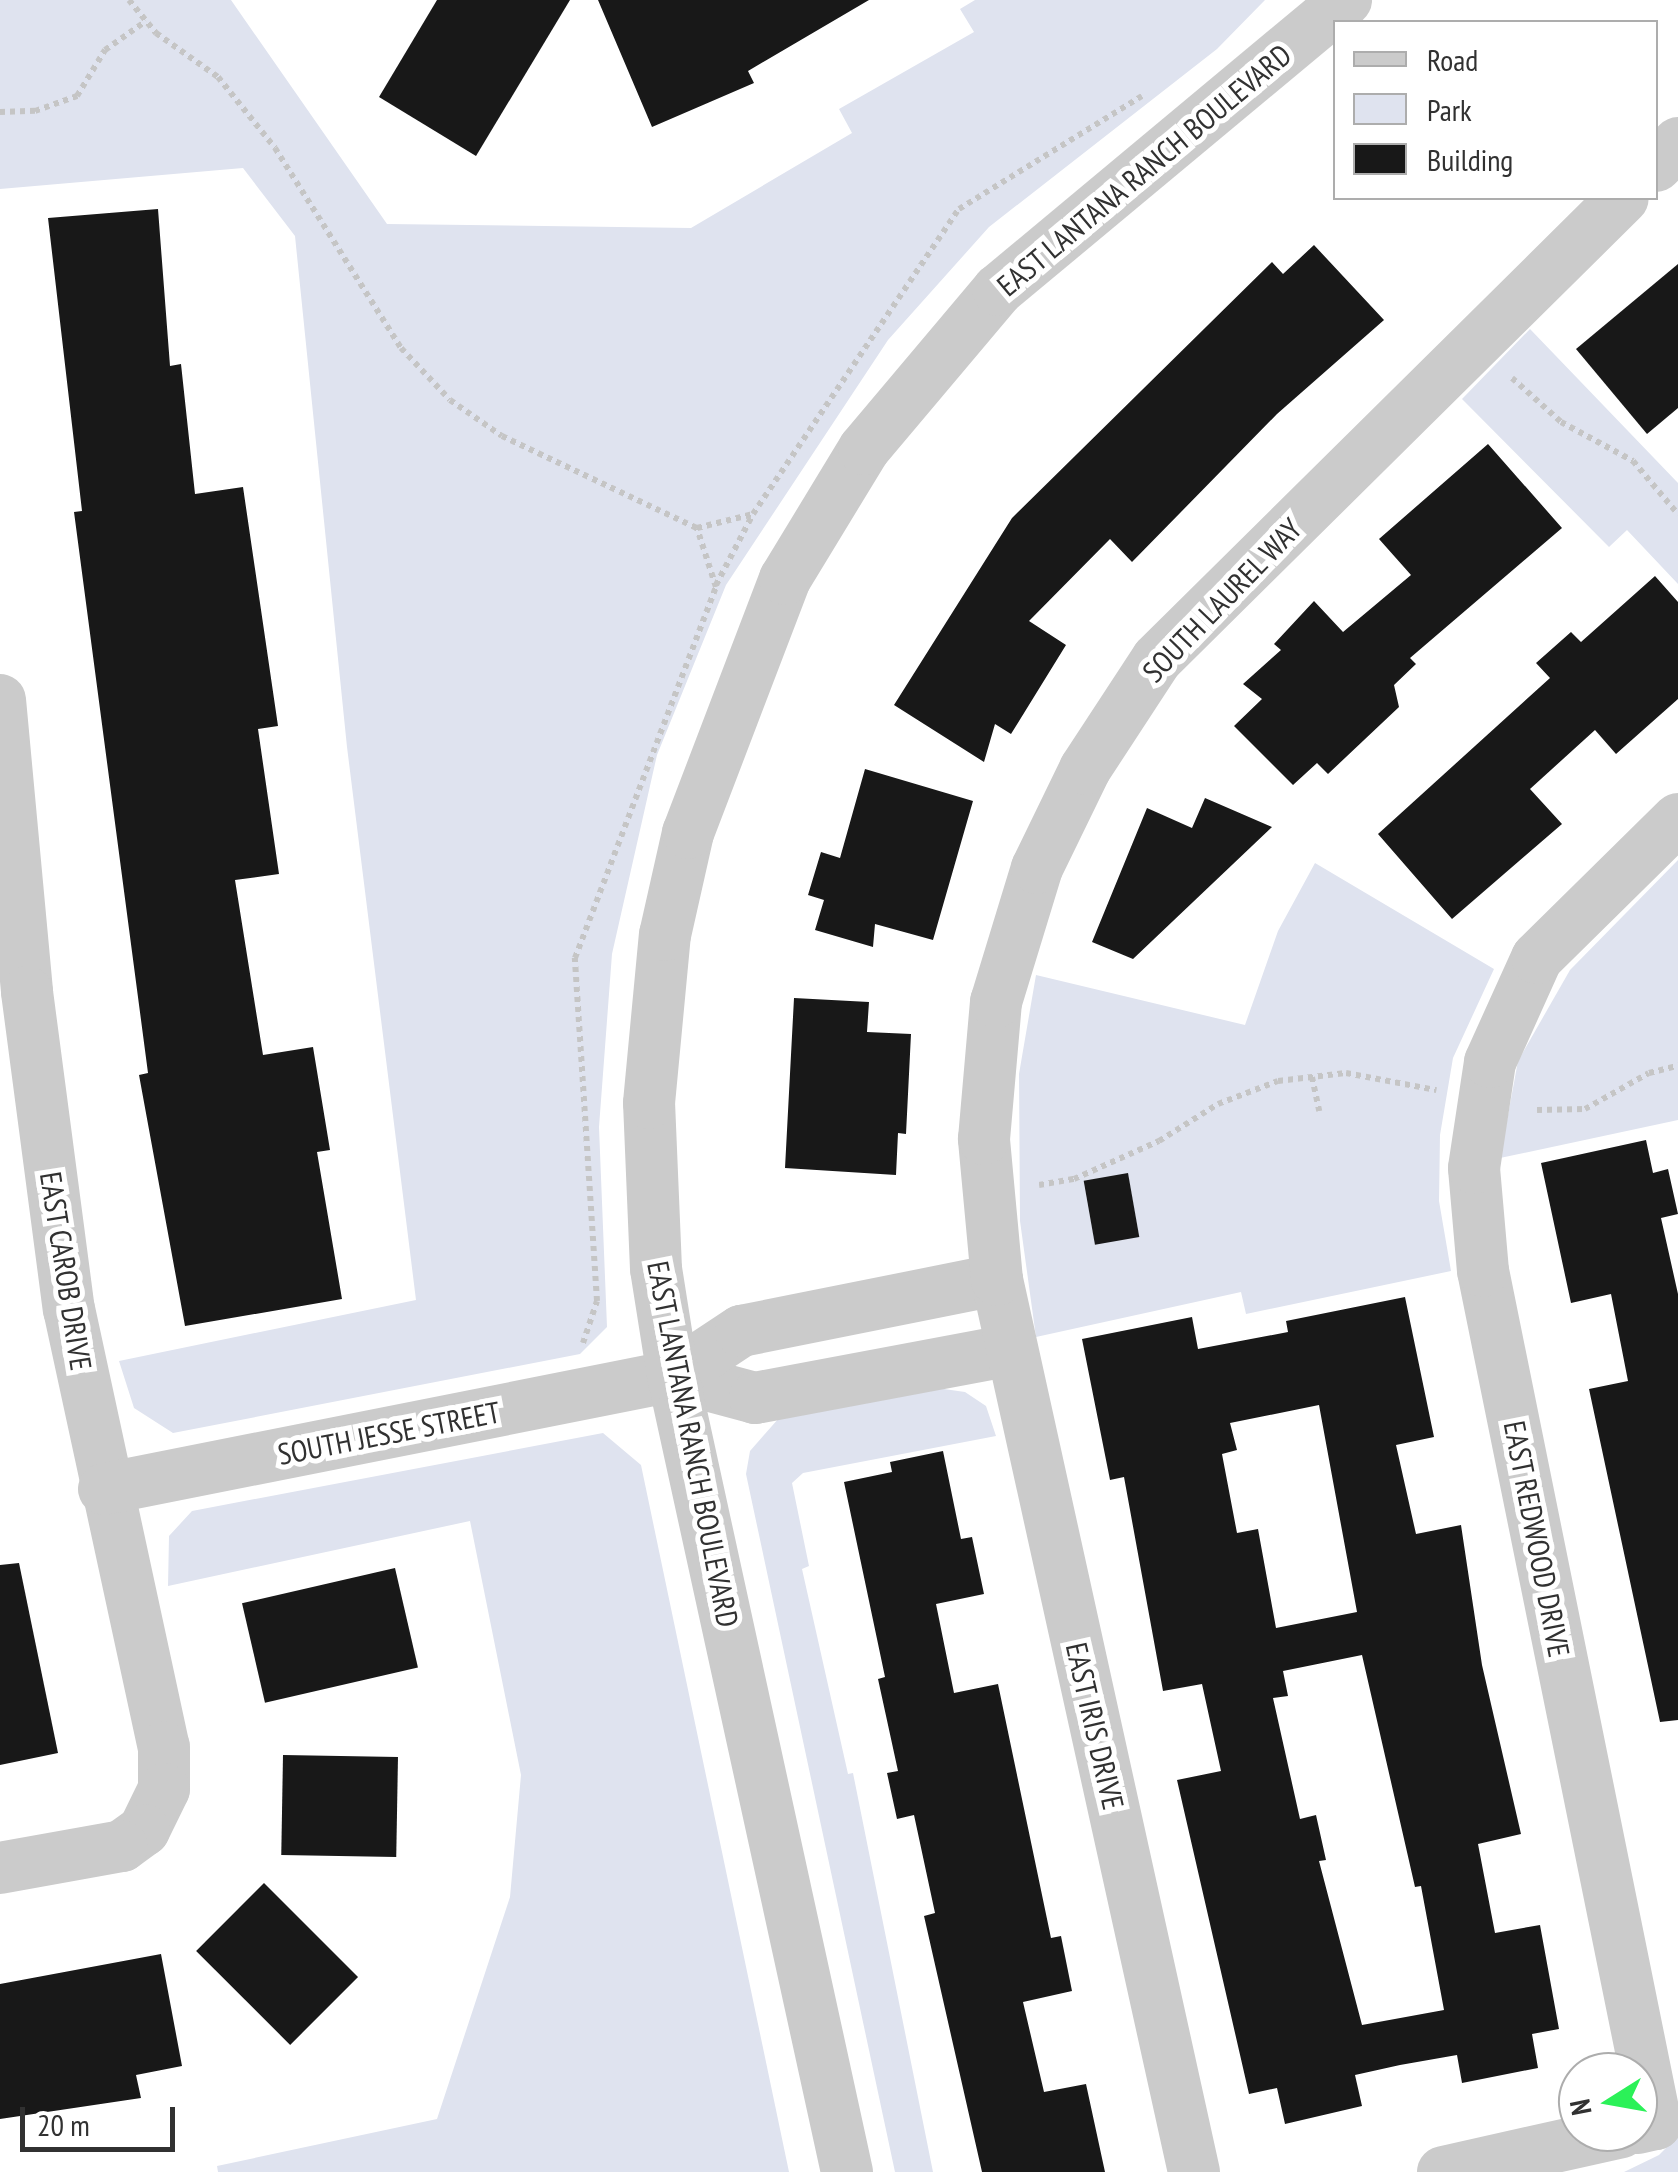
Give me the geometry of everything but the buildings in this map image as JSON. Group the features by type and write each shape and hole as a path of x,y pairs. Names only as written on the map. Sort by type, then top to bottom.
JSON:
{"street":[{"name":"EAST LANTANA RANCH BOULEVARD","path":"847,2172 673,1376 650,1178 652,1036 664,935 688,832 784,579 864,449 998,290 1346,0"},
{"path":"1658,164 1678,144"},
{"name":"SOUTH LAUREL WAY","path":"997,1280 984,1140 996,1002 1037,868 1085,770 1156,659 1622,200"},
{"name":"EAST CAROB DRIVE","path":"0,700 26,992 69,1309 104,1489 164,1747 164,1789 144,1830 113,1850 0,1868"},
{"name":"EAST REDWOOD DRIVE","path":"1625,2052 1483,1271 1474,1168 1490,1062 1537,958 1678,819"},
{"name":"SOUTH JESSE STREET","path":"104,1489 673,1376 740,1331 997,1280"},
{"name":"EAST IRIS DRIVE","path":"997,1280 1194,2172"},
{"name":"SOUTH JESSE STREET","path":"673,1376 754,1398 1010,1350"},
{"path":"1443,2172 1558,2146"}],"path":[{"path":"129,0 146,21 230,91 275,148 400,348 450,400 502,436 696,528 754,514"},
{"path":"0,112 35,111 76,96 104,50 146,21"},
{"path":"716,586 754,514 959,209 1159,84"},
{"path":"1476,344 1560,422 1633,461 1678,514"},
{"path":"989,1194 1074,1179 1159,1141 1218,1104 1278,1081 1346,1072 1548,1112 1586,1108 1650,1072 1678,1066"},
{"path":"1312,1077 1319,1111"}],"green space":[{"path":"0,0 231,0 387,224 691,228 852,133 839,109 974,32 960,9 975,0 1265,0 1217,49 989,227 888,340 726,585 657,755 612,954 599,1127 607,1327 580,1354 173,1433 134,1408 119,1361 416,1300 347,747 295,236 243,168 0,189"},
{"path":"1530,329 1678,483 1678,584 1627,530 1609,547 1462,399"},
{"path":"1678,860 1678,1120 1500,1158 1518,1061 1570,970"},
{"path":"1315,863 1494,969 1453,1058 1440,1135 1439,1201 1451,1271 1246,1314 1241,1292 1036,1337 1020,1221 1019,1074 1036,975 1245,1025 1278,931"},
{"path":"937,1388 965,1392 986,1406 996,1436 803,1473 792,1483 809,1566 802,1569 848,1774 853,1773 933,2172 895,2172 746,1474 750,1451 779,1418"},
{"path":"603,1433 641,1465 789,2172 218,2172 217,2166 437,2119 510,1897 521,1775 470,1521 168,1586 169,1536 192,1511"},
{"path":"1678,2136 1678,2172 1624,2172 1659,2155"}]}
